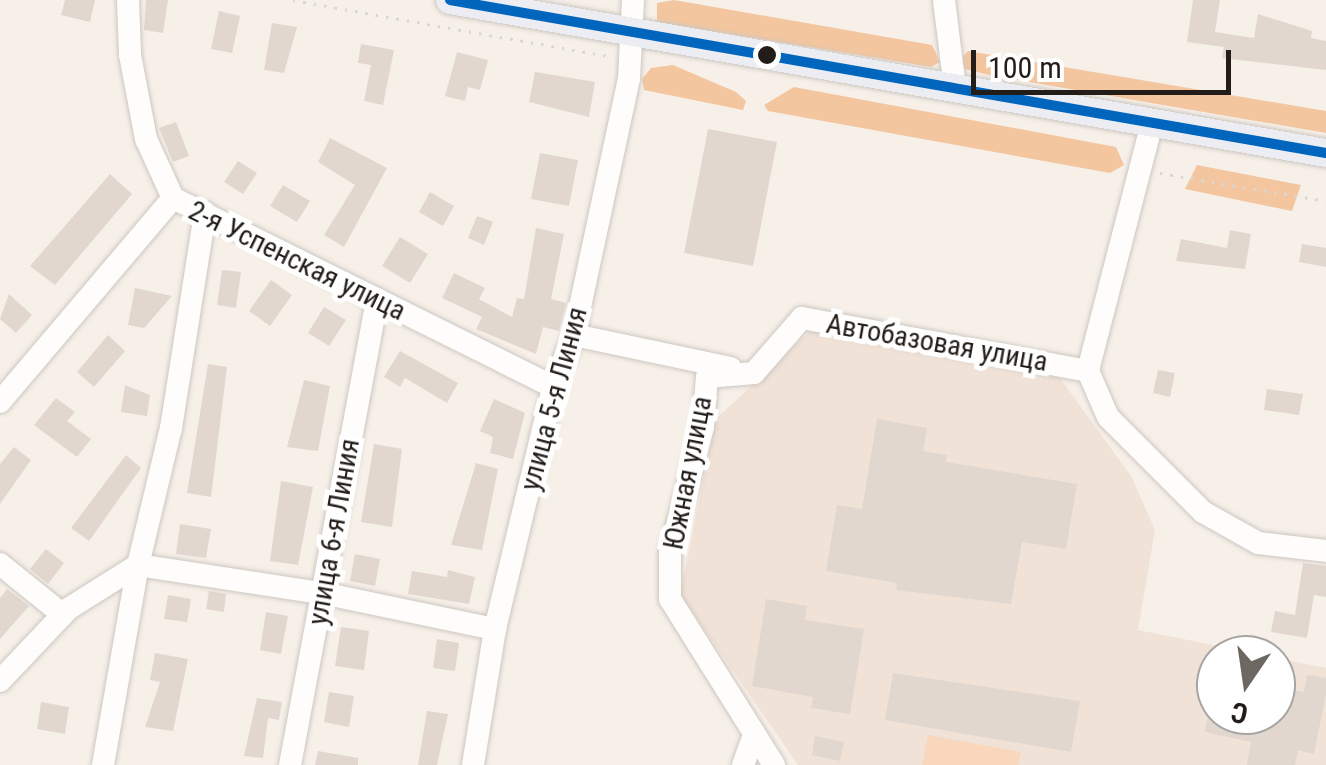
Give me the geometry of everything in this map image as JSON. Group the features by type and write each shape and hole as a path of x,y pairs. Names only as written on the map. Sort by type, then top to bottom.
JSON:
{"main road":[{"path":"450,0 630,46 955,88 1326,153"}],"street":[{"name":"2-я Успенская улица","path":"128,0 130,55 146,140 173,198 553,388"},
{"name":"улица 5-я Линия","path":"473,765 495,629 553,388 574,335 630,46 633,0"},
{"path":"944,0 955,88"},
{"path":"1152,123 1144,170 1088,371 1108,416 1203,512 1258,543 1326,550"},
{"path":"0,402 173,198"},
{"path":"103,765 138,565 172,428 205,213"},
{"name":"улица 6-я Линия","path":"290,765 376,299"},
{"name":"Автобазовая улица","path":"754,373 802,318 1088,371"},
{"path":"574,335 754,373"},
{"name":"Южная улица","path":"754,373 707,377 702,427 670,553 670,599 774,765"},
{"path":"0,564 62,614"},
{"path":"0,681 62,614 138,565 322,593 495,629"},
{"path":"743,765 754,734"}],"path":[{"path":"293,0 630,46"},
{"path":"1144,170 1326,201"}],"shaded area":[{"path":"674,0 932,45 940,62 931,67 657,22 657,3"},
{"path":"968,51 1326,111 1326,133 989,75 965,69 961,59"},
{"path":"673,65 736,92 746,101 743,110 644,90 642,79 651,68"},
{"path":"794,87 1116,147 1124,165 1110,173 768,111 764,105"},
{"path":"1197,165 1301,185 1292,211 1185,189"},
{"path":"810,331 1060,378 1131,476 1155,530 1138,630 1196,642 1196,735 1296,735 1296,662 1326,668 1326,765 798,765 680,594 716,419"},
{"path":"928,735 1021,752 1018,765 922,765"}],"building":[{"path":"65,0 95,0 90,22 61,15"},
{"path":"146,0 168,0 163,33 144,30"},
{"path":"1193,0 1220,0 1215,32 1254,38 1258,14 1312,31 1311,38 1326,41 1326,70 1222,58 1224,47 1187,42"},
{"path":"219,11 240,16 232,53 211,49"},
{"path":"272,23 297,27 284,73 264,70"},
{"path":"361,44 394,50 383,105 364,101 371,65 358,63"},
{"path":"457,52 488,60 480,90 468,87 465,101 445,96"},
{"path":"535,72 595,82 589,117 529,102"},
{"path":"176,122 189,156 173,162 159,128"},
{"path":"708,129 777,142 753,266 684,253"},
{"path":"330,138 387,168 344,247 324,235 355,185 318,162"},
{"path":"540,153 578,160 569,206 531,199"},
{"path":"238,161 257,173 243,194 224,182"},
{"path":"110,174 132,194 55,285 30,266"},
{"path":"283,185 310,201 297,222 270,206"},
{"path":"430,192 454,206 443,226 419,212"},
{"path":"477,216 493,222 484,245 468,238"},
{"path":"536,228 564,234 551,299 566,303 559,331 543,327 536,354 476,329 482,317 442,298 454,273 485,288 479,299 512,317 517,298 524,299"},
{"path":"1230,230 1251,234 1245,269 1176,261 1181,239 1227,248"},
{"path":"400,237 428,254 410,283 382,266"},
{"path":"1302,244 1326,248 1326,267 1299,262"},
{"path":"222,270 241,272 236,308 217,305"},
{"path":"271,280 292,295 270,326 249,311"},
{"path":"135,288 172,296 144,328 128,325"},
{"path":"9,294 32,315 16,333 0,319"},
{"path":"324,307 346,320 329,346 308,333"},
{"path":"108,335 125,351 94,387 77,372"},
{"path":"400,351 458,383 447,403 405,378 400,387 384,377"},
{"path":"208,364 227,367 211,497 187,493"},
{"path":"1158,370 1175,373 1170,397 1153,393"},
{"path":"304,380 330,386 318,451 287,447"},
{"path":"125,385 150,395 147,416 121,412"},
{"path":"1267,389 1303,394 1299,415 1264,410"},
{"path":"56,398 75,412 67,421 91,439 77,457 34,425"},
{"path":"494,399 525,413 513,459 490,453 493,437 480,431"},
{"path":"877,419 927,428 923,451 947,455 946,462 1077,484 1066,549 1022,542 1011,604 896,590 897,583 826,571 837,505 862,509"},
{"path":"374,444 402,449 392,527 361,522"},
{"path":"14,447 31,460 0,504 0,464"},
{"path":"126,455 141,468 89,541 71,528"},
{"path":"476,463 498,469 482,550 451,545"},
{"path":"281,481 313,487 298,565 270,561"},
{"path":"180,524 211,529 206,558 176,554"},
{"path":"46,549 64,563 48,584 30,569"},
{"path":"355,554 380,559 375,586 350,581"},
{"path":"1303,563 1326,566 1326,597 1314,595 1307,638 1271,632 1275,611 1295,615"},
{"path":"448,570 475,577 469,604 408,594 412,571 447,577"},
{"path":"7,589 29,606 0,639 0,598"},
{"path":"209,591 226,594 224,612 206,609"},
{"path":"168,595 191,599 187,622 164,619"},
{"path":"766,599 807,606 805,620 864,629 850,714 811,708 813,697 752,686"},
{"path":"266,612 288,616 281,654 260,650"},
{"path":"341,627 369,631 364,670 335,666"},
{"path":"437,639 459,643 455,671 433,668"},
{"path":"155,653 188,659 173,731 145,727 160,682 150,680"},
{"path":"893,673 1080,701 1071,752 885,720"},
{"path":"1307,675 1326,678 1314,754 1298,750 1295,765 1247,765 1251,742 1219,735 1296,735 1296,691 1304,692"},
{"path":"329,692 354,696 349,727 324,722"},
{"path":"257,698 282,702 279,720 268,718 263,758 244,756"},
{"path":"41,702 69,707 65,734 37,729"},
{"path":"427,711 448,714 437,765 418,765"},
{"path":"815,736 844,742 840,761 812,755"},
{"path":"318,751 358,758 358,765 315,765"}],"transit line":[{"path":"450,0 1326,153"}]}
